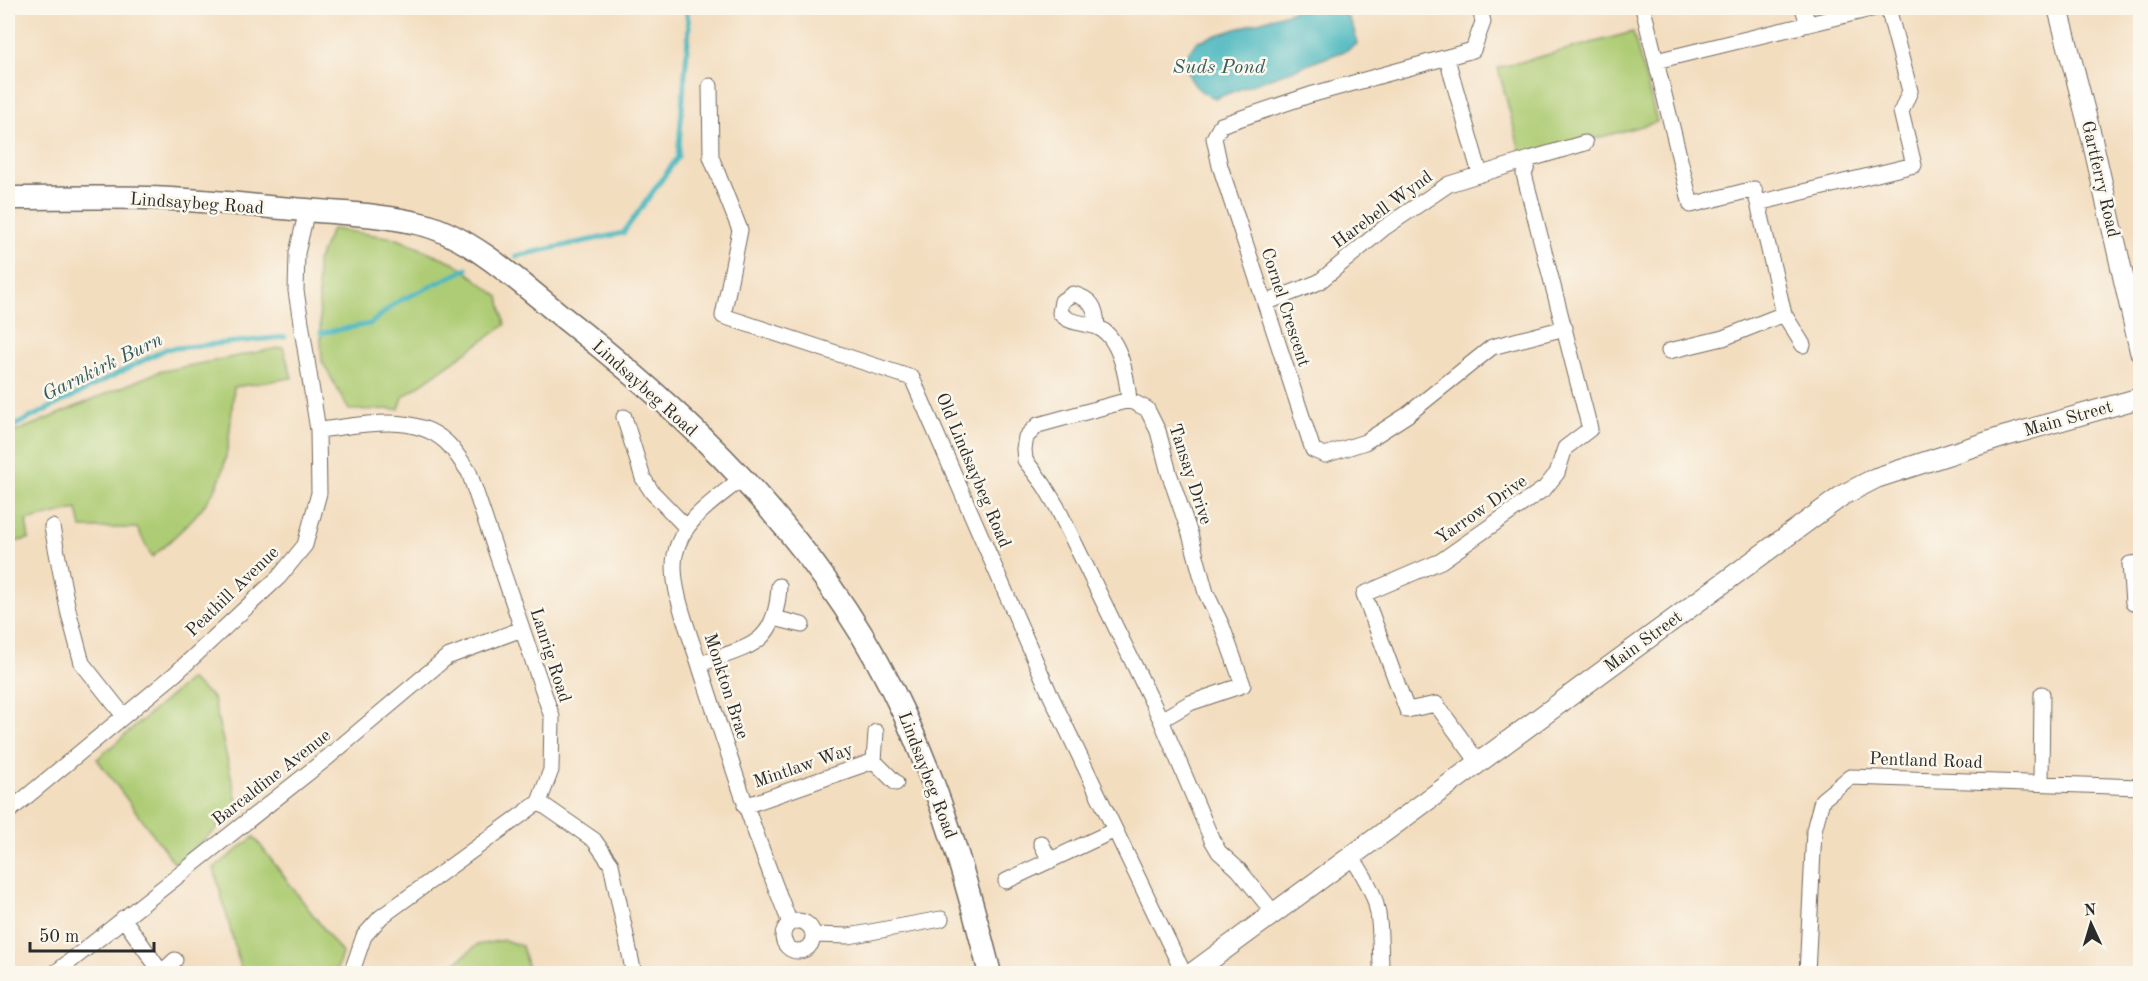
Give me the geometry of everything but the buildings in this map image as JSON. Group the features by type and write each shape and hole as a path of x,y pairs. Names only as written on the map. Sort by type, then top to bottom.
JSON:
{"main road":[{"name":"Lindsaybeg Road","path":"8,198 150,198 307,210 426,226 449,235 485,256 621,364 673,409 742,478 815,562 851,616 904,713 926,764 964,872 990,974"}],"street":[{"name":"Cornel Crescent","path":"1480,8 1483,22 1473,50 1310,95 1221,125 1214,138 1220,166 1313,450 1325,455 1365,442 1398,420 1492,346 1565,328"},
{"path":"1643,8 1691,205 1754,189 1784,314 1803,345"},
{"path":"1803,8 1808,24"},
{"path":"1656,61 1875,8"},
{"path":"1758,203 1914,165 1901,112 1910,91 1888,8"},
{"name":"Gartferry Road","path":"2058,8 2092,138 2140,351"},
{"path":"1447,59 1480,174"},
{"name":"Old Lindsaybeg Road","path":"710,86 711,157 740,230 723,316 912,378 1049,692 1184,974"},
{"path":"1530,159 1586,143"},
{"name":"Harebell Wynd","path":"1265,303 1319,282 1384,228 1449,184 1530,159"},
{"name":"Yarrow Drive","path":"1478,762 1436,704 1407,710 1364,594 1441,561 1545,488 1557,472 1565,448 1590,429 1524,174 1530,159"},
{"name":"Peathill Avenue","path":"8,812 175,674 271,585 305,545 319,493 318,430 296,291 297,253 307,210"},
{"path":"1669,351 1723,338 1784,314"},
{"path":"1097,326 1108,337 1123,361 1129,400 1038,425 1026,437 1024,449 1026,460 1057,507 1161,720 1212,840 1219,852 1239,870 1273,912"},
{"name":"Main Street","path":"1191,974 1844,495 1876,478 2006,436 2140,398"},
{"name":"Tansay Drive","path":"1129,400 1147,409 1158,431 1168,473 1190,534 1206,593 1222,626 1243,685 1190,703 1161,720"},
{"path":"624,417 643,478 652,492 686,527"},
{"name":"Lanrig Road","path":"318,430 400,423 423,429 449,444 469,472 552,717 551,770 539,802"},
{"name":"Monkton Brae","path":"742,478 686,527 675,555 675,576 745,807 790,923 784,930 784,939 793,950 802,950 809,946 813,935"},
{"path":"52,527 82,663 124,716"},
{"path":"2133,603 2130,564 2140,563"},
{"path":"700,664 755,643 765,635 774,618 779,586"},
{"path":"774,618 802,625"},
{"name":"Barcaldine Avenue","path":"54,974 327,758 447,657 522,628"},
{"path":"2041,783 2042,694"},
{"name":"Mintlaw Way","path":"876,732 874,761 896,783"},
{"name":"Mintlaw Way","path":"745,807 874,761"},
{"name":"Pentland Road","path":"1807,974 1814,830 1822,800 1850,777 2140,787"},
{"path":"351,974 364,936 381,917 539,802 594,840 611,864 634,974"},
{"path":"1006,881 1115,830"},
{"path":"1041,843 1050,861"},
{"path":"1351,856 1369,882 1378,905 1381,965"},
{"path":"123,918 161,973 175,960"},
{"path":"790,923 804,923 811,929 813,935 849,936 941,919"}],"green space":[{"path":"1633,32 1657,122 1522,158 1498,68"},
{"path":"332,229 395,238 455,263 499,297 505,325 403,397 399,409 349,410 322,361 317,262"},
{"path":"283,347 292,378 234,387 227,452 217,485 202,508 152,557 137,528 81,528 77,509 26,521 29,539 8,543 8,435 158,372"},
{"path":"190,679 213,698 239,810 175,864 97,759"},
{"path":"254,837 342,953 336,973 242,973 214,868"},
{"path":"504,940 522,946 529,973 444,973 477,945"}],"water":[{"name":"Suds Pond","path":"1303,8 1340,11 1351,22 1357,44 1347,50 1216,98 1198,88 1187,72 1183,59 1198,41"}],"waterway":[{"name":"Garnkirk Burn","path":"516,256 623,233 678,157 689,27 686,8"},
{"name":"Garnkirk Burn","path":"321,333 370,324 397,302 467,269"},
{"name":"Garnkirk Burn","path":"8,429 166,349 285,337"}]}
